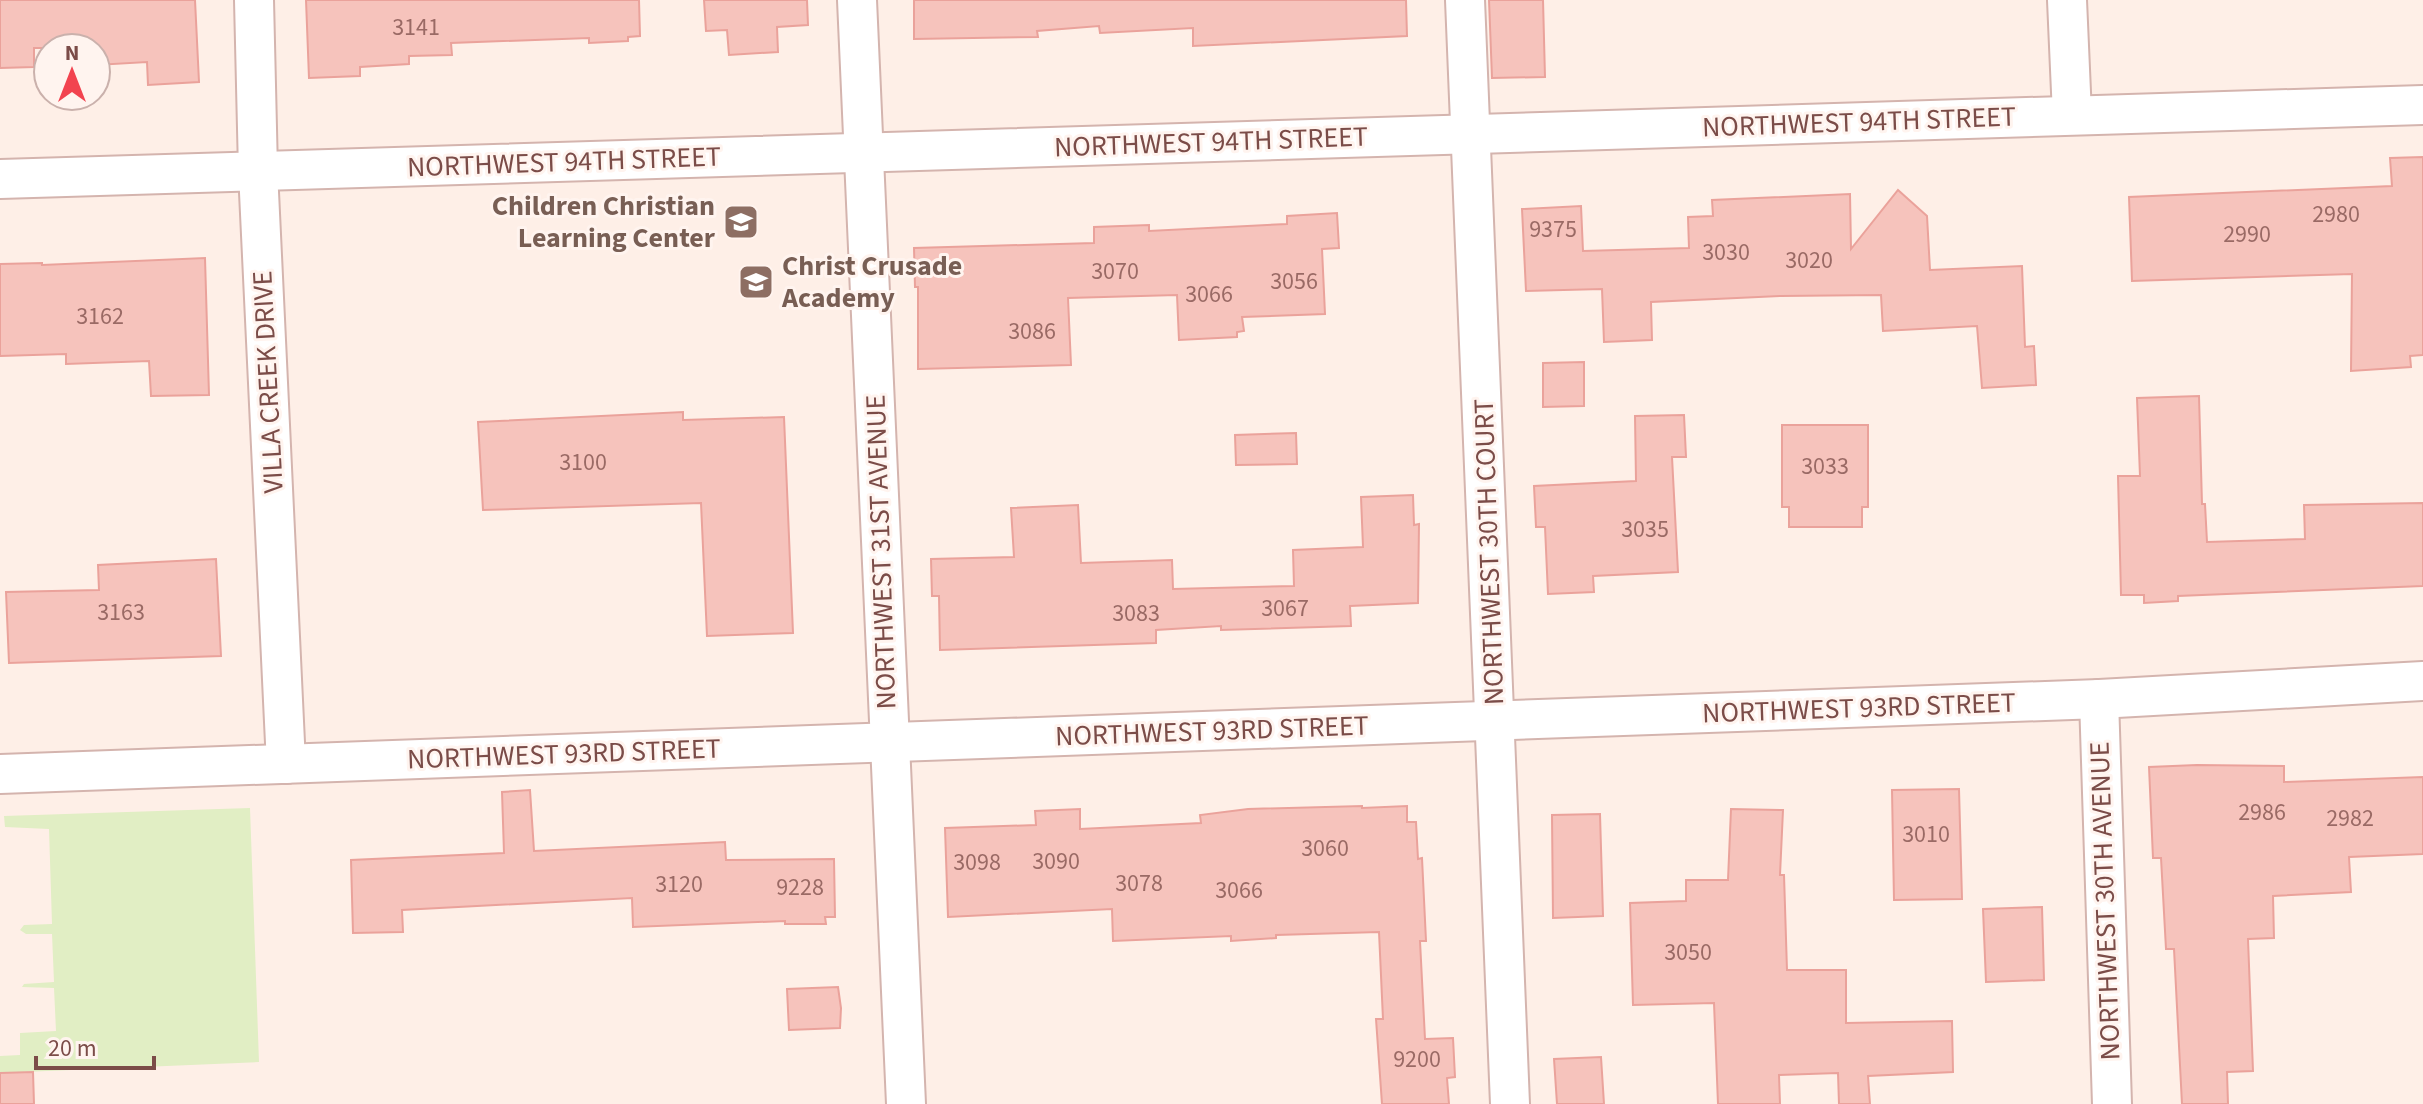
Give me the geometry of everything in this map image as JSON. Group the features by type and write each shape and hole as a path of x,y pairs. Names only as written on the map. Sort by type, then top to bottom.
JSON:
{"street":[{"name":"VILLA CREEK DRIVE","path":"254,0 258,171 286,764"},
{"name":"NORTHWEST 31ST AVENUE","path":"857,0 906,1104"},
{"name":"NORTHWEST 30TH COURT","path":"1465,0 1510,1104"},
{"path":"2067,0 2072,115"},
{"name":"NORTHWEST 94TH STREET","path":"0,179 2423,105"},
{"name":"NORTHWEST 93RD STREET","path":"0,774 2099,699 2423,681"},
{"name":"NORTHWEST 30TH AVENUE","path":"2099,699 2112,1104"}],"green space":[{"path":"250,808 259,1062 0,1073 0,1056 20,1055 20,1033 56,1031 54,988 22,987 24,984 54,982 52,934 26,934 20,930 24,925 52,924 49,829 5,827 4,816"}],"building":[{"path":"0,0 195,0 199,82 148,85 147,62 112,64 112,32 32,32 32,67 0,68"},
{"path":"306,0 639,0 640,36 628,37 628,41 589,43 589,38 451,43 452,55 409,56 409,64 360,67 360,76 309,78"},
{"path":"704,0 807,0 808,25 777,27 778,52 729,55 727,30 706,31"},
{"path":"914,0 1406,0 1407,36 1193,46 1193,28 1100,33 1099,26 1037,31 1038,37 914,39"},
{"path":"1489,0 1543,0 1545,77 1492,78"},
{"path":"2423,157 2423,355 2410,356 2411,367 2351,371 2352,274 2132,281 2129,197 2392,186 2390,158"},
{"path":"1898,190 1927,216 1930,270 2022,266 2025,347 2034,346 2036,385 1982,388 1977,326 1883,331 1881,295 1651,302 1652,340 1604,342 1602,289 1526,291 1522,209 1581,206 1583,251 1689,248 1688,217 1713,216 1712,200 1850,194 1851,249"},
{"path":"1337,213 1339,248 1322,249 1325,314 1242,317 1244,331 1237,332 1237,337 1179,340 1177,295 1068,298 1071,365 918,369 918,287 915,287 914,248 1094,243 1094,227 1149,225 1149,231 1287,224 1287,216"},
{"path":"205,258 209,395 151,396 149,361 66,364 66,354 0,356 0,264"},
{"path":"1584,362 1584,406 1543,407 1543,363"},
{"path":"2199,396 2202,504 2205,504 2207,542 2305,539 2304,505 2423,503 2423,586 2178,596 2178,601 2144,603 2144,595 2121,595 2118,476 2140,476 2137,398"},
{"path":"683,412 683,420 784,417 793,633 707,636 701,503 483,510 478,422"},
{"path":"1684,415 1686,457 1672,457 1678,572 1593,576 1594,592 1548,594 1545,527 1536,527 1534,486 1636,481 1635,416"},
{"path":"1782,425 1868,425 1868,507 1862,507 1862,527 1789,527 1789,507 1782,507"},
{"path":"1296,433 1297,464 1236,465 1235,435"},
{"path":"1413,495 1414,525 1419,524 1418,603 1350,606 1351,626 1221,630 1221,626 1156,630 1156,643 940,650 939,596 932,596 931,559 1014,557 1011,508 1078,505 1081,563 1172,560 1173,589 1294,586 1293,550 1363,547 1361,497"},
{"path":"216,559 221,656 9,663 6,592 99,590 98,565"},
{"path":"2284,766 2284,782 2423,777 2423,854 2349,857 2351,892 2273,896 2274,938 2248,939 2253,1071 2227,1072 2228,1104 2182,1104 2174,949 2166,949 2161,858 2153,858 2149,767"},
{"path":"1959,789 1962,899 1894,900 1892,790"},
{"path":"530,790 534,851 725,842 726,860 834,859 835,917 825,917 826,924 785,924 785,921 633,927 632,898 402,910 403,932 353,933 351,860 504,853 502,792"},
{"path":"1407,806 1407,822 1416,822 1418,859 1422,858 1426,941 1420,941 1425,1039 1453,1038 1455,1077 1447,1078 1449,1104 1382,1104 1376,1019 1383,1019 1379,932 1276,935 1276,938 1231,941 1231,936 1113,941 1112,909 948,917 945,828 1036,825 1035,811 1080,809 1080,829 1201,823 1200,815 1248,809"},
{"path":"1731,809 1783,810 1780,875 1784,875 1787,970 1846,970 1846,1023 1952,1021 1953,1072 1868,1076 1870,1104 1839,1104 1838,1073 1779,1075 1780,1104 1718,1104 1714,1003 1633,1005 1630,903 1686,901 1686,880 1728,880"},
{"path":"1600,814 1603,916 1553,918 1552,815"},
{"path":"2042,907 2044,980 1986,982 1983,909"},
{"path":"838,987 840,1028 789,1030 787,989"},
{"path":"1601,1057 1604,1104 1557,1104 1554,1059"},
{"path":"33,1072 34,1104 0,1104 0,1073"}],"place":[{"name":"Children Christian Learning Center","path":"741,222"},
{"name":"Christ Crusade Academy","path":"756,282"}]}
